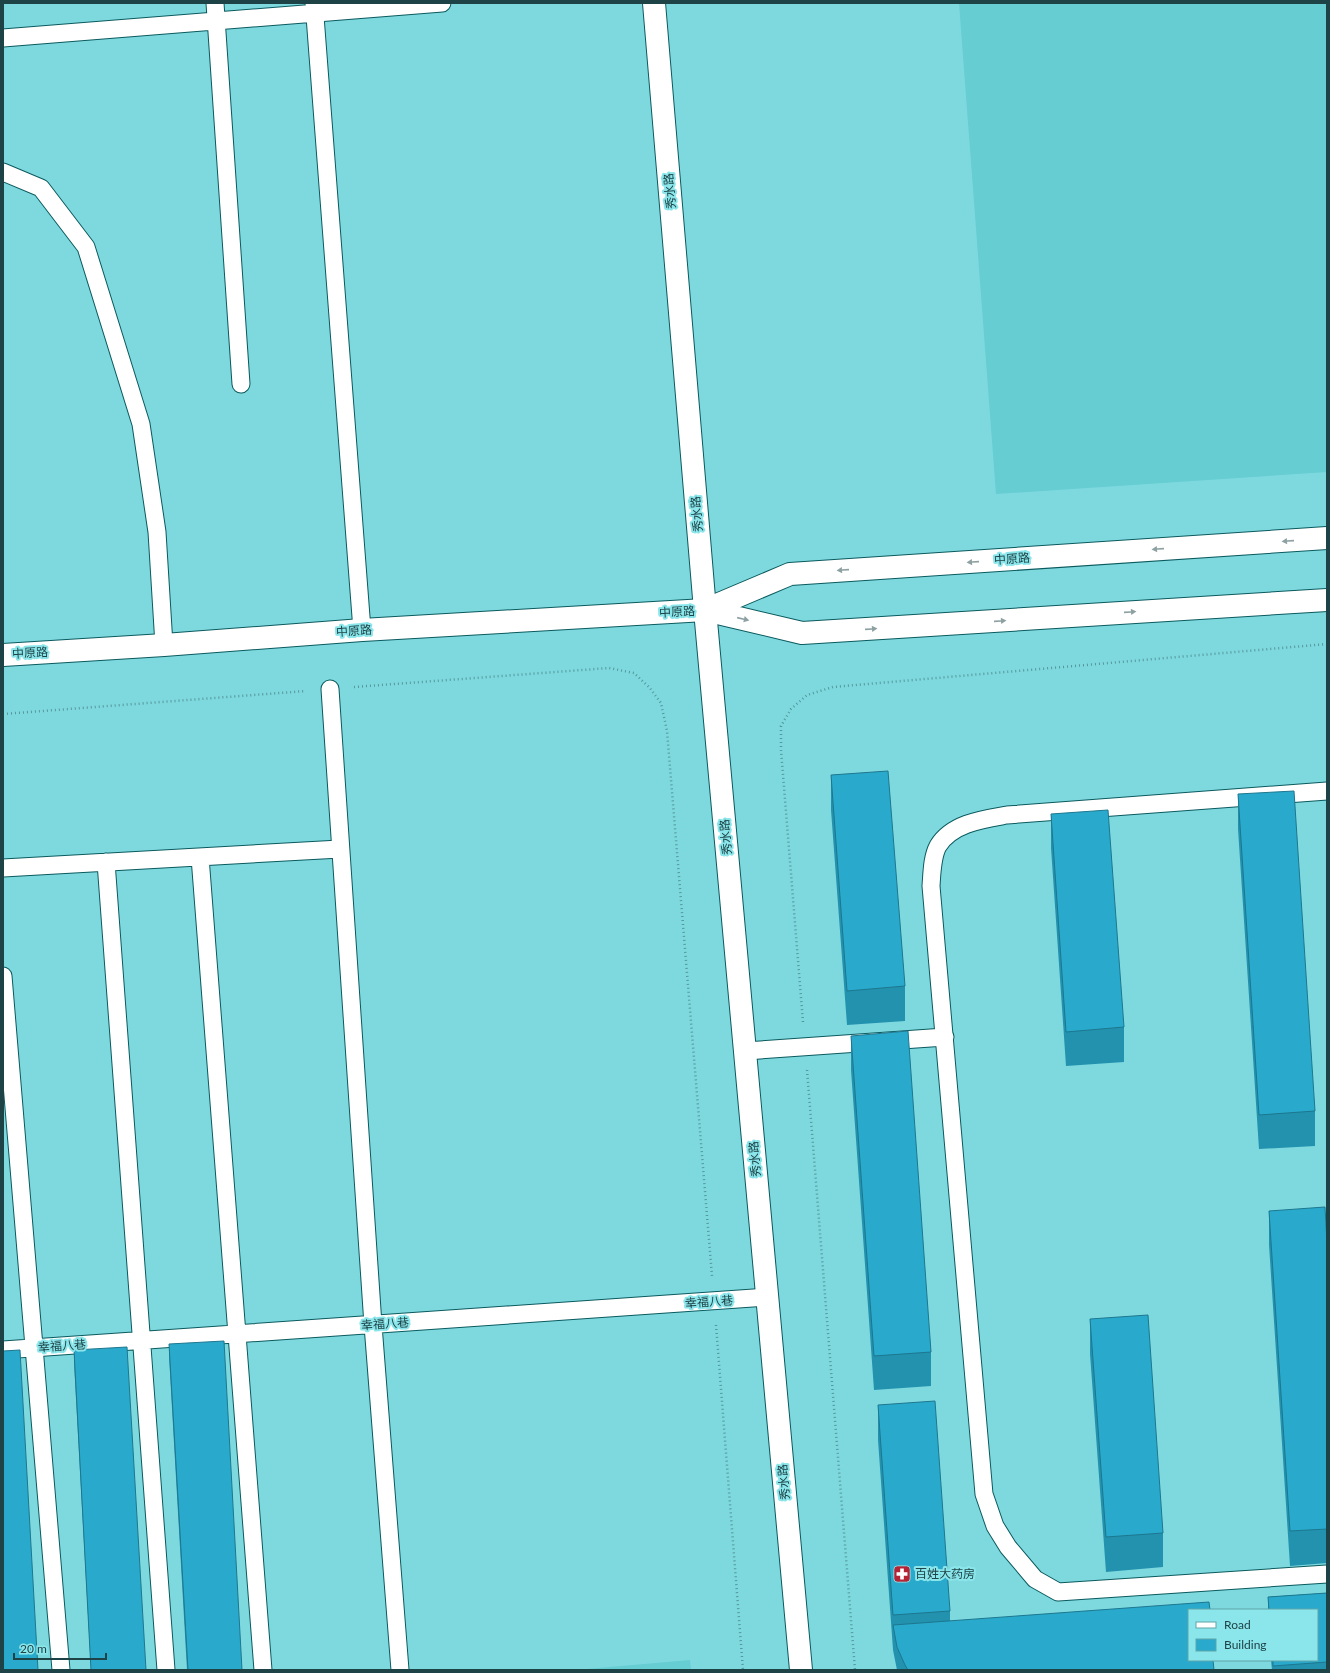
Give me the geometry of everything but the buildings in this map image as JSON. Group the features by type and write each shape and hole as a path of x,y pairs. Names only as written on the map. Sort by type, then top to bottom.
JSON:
{"main road":[{"name":"秀水路","path":"654,3 705,610 801,1670"},
{"name":"中原路","path":"705,610 790,574 1327,538"},
{"name":"中原路","path":"3,655 164,645 362,630 705,610 802,634 1327,600"}],"lane":[{"path":"215,3 241,384"},
{"path":"3,38 216,22 314,8 442,3"},
{"path":"314,8 362,630"},
{"path":"3,172 41,188 86,247 141,424 157,532 164,645"},
{"path":"330,689 373,1325 400,1670"},
{"path":"1327,791 1007,815 980,820 954,830 938,846 931,886 984,1494 994,1526 1008,1547 1035,1579 1058,1592 1327,1574"},
{"path":"3,868 340,849"},
{"path":"200,856 263,1670"},
{"path":"106,862 166,1670"},
{"path":"3,976 61,1670"},
{"path":"746,1051 945,1037"},
{"name":"幸福八巷","path":"3,1350 768,1298"}],"path":[{"path":"855,1670 780,750 781,726 791,709 807,695 833,687 1327,644"},
{"path":"634,673 649,687 661,703 667,731 743,1670"}],"shaded area":[{"path":"959,3 1327,3 1327,472 996,494"},
{"path":"690,1660 691,1670 575,1670"}],"place":[{"name":"百姓大药房","path":"902,1574"}]}
